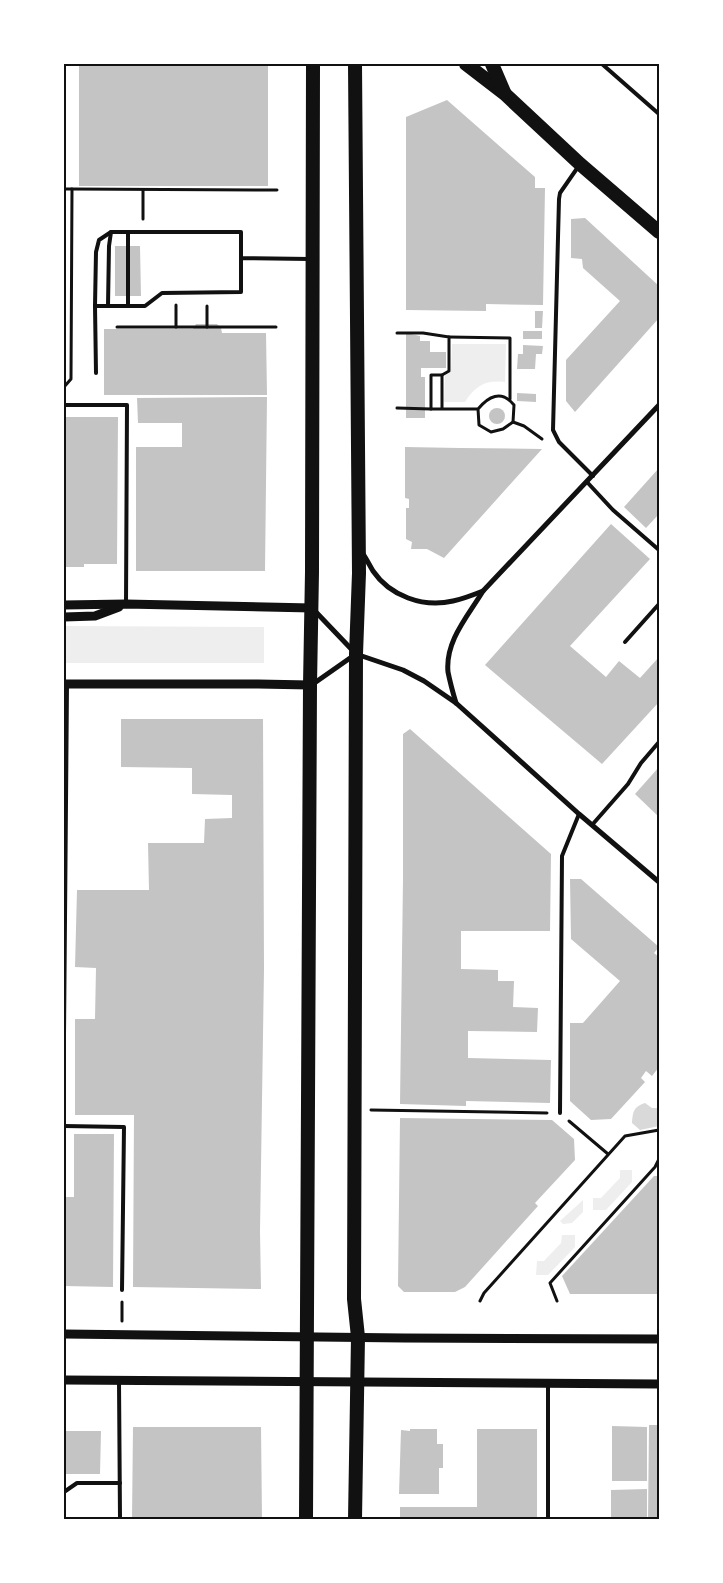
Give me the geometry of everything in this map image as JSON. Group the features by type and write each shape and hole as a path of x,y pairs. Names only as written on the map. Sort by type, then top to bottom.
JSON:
{"highway":[{"path":"306,1519 312,608 313,64"},
{"path":"355,64 359,547 356,654 354,1299 358,1338 355,1519"},
{"path":"467,64 506,94 580,164 659,232"},
{"path":"492,64 506,94"}],"street":[{"path":"456,703 448,672 449,652 460,627 483,591 659,405"},
{"path":"359,547 374,573 398,595 416,601 433,603 452,602 483,591"},
{"path":"64,617 95,616 126,604"},
{"path":"64,605 126,604 312,608 356,654 403,670 424,681 456,703 579,814 659,882"},
{"path":"66,684 310,685 356,654"},
{"path":"64,1334 358,1338 659,1339"},
{"path":"64,1380 659,1384"}],"lane":[{"path":"602,64 659,114"},
{"path":"580,164 560,193 559,199 553,430 559,442 593,476"},
{"path":"108,306 111,232"},
{"path":"95,306 145,306 162,293 240,292 241,232 111,232 99,240 96,252 95,306 96,374"},
{"path":"128,232 128,306"},
{"path":"241,258 312,259"},
{"path":"64,405 127,405 126,604"},
{"path":"587,482 613,510 659,550"},
{"path":"625,642 659,604"},
{"path":"64,1035 66,684"},
{"path":"592,825 628,784 641,763 659,742"},
{"path":"560,1113 562,856 579,814"},
{"path":"64,1126 124,1127 122,1290"},
{"path":"120,1380 120,1519"},
{"path":"548,1383 548,1519"},
{"path":"64,1492 77,1483 120,1483"}],"path":[{"path":"64,189 277,190"},
{"path":"64,387 71,379 72,189"},
{"path":"143,190 143,223"},
{"path":"176,305 176,326"},
{"path":"207,306 207,326"},
{"path":"117,326 276,327"},
{"path":"397,333 423,333 449,337 510,338 510,400"},
{"path":"432,409 432,375 442,375 449,371 449,337"},
{"path":"442,375 442,408"},
{"path":"499,396 510,400 514,404 513,422 503,429 492,432 479,425 477,419 478,409 486,400 499,396"},
{"path":"397,408 478,409"},
{"path":"513,422 524,426 548,444"},
{"path":"356,1110 560,1113 608,1154"},
{"path":"480,1301 484,1294 625,1136 659,1130"},
{"path":"558,1301 550,1283 655,1168 659,1159"},
{"path":"122,1290 122,1334"}],"shaded area":[{"path":"452,344 506,344 505,382 492,382 482,385 473,391 465,402 444,402 445,375 451,371"},
{"path":"64,626 264,627 264,663 64,663"},
{"path":"645,1103 652,1108 659,1108 659,1126 640,1130 632,1123 634,1110"},
{"path":"620,1170 632,1170 632,1182 606,1210 593,1210 593,1198 601,1198 620,1178"},
{"path":"583,1200 583,1212 572,1223 563,1224 560,1221"},
{"path":"562,1235 575,1235 575,1247 548,1275 536,1275 537,1261 544,1261 561,1243"}],"building":[{"path":"79,64 268,64 268,186 79,186"},
{"path":"447,100 535,177 535,188 545,188 543,305 486,304 486,311 406,310 406,117"},
{"path":"585,218 659,286 659,318 575,412 566,401 566,360 620,301 583,268 582,259 571,258 571,219"},
{"path":"115,246 140,246 141,296 115,296"},
{"path":"535,311 543,311 542,328 535,328"},
{"path":"196,324 217,324 221,328 222,333 266,333 267,395 104,395 104,329 193,329"},
{"path":"523,331 542,331 542,339 523,339"},
{"path":"406,333 420,336 420,341 430,341 430,352 446,352 446,368 421,368 421,377 425,377 425,418 406,418"},
{"path":"523,345 543,346 542,354 536,354 535,369 517,369 518,354 523,354"},
{"path":"517,393 536,394 536,402 517,401"},
{"path":"267,397 265,571 136,571 136,447 182,447 182,423 138,423 137,398"},
{"path":"494,408 500,408 505,413 503,422 494,424 489,419 489,413"},
{"path":"64,417 118,417 117,564 84,564 84,567 64,567"},
{"path":"405,447 542,449 444,558 427,549 411,549 412,542 406,539 406,508 409,508 409,499 405,498"},
{"path":"659,468 659,514 646,528 624,507"},
{"path":"611,524 650,559 570,646 606,677 619,661 640,678 659,657 659,702 602,764 485,665"},
{"path":"121,719 263,719 264,969 260,1232 261,1289 133,1287 134,1115 75,1115 75,1019 95,1019 96,968 75,967 77,890 149,890 148,843 204,843 205,819 232,818 232,795 192,794 192,768 121,767"},
{"path":"410,729 551,854 550,931 461,931 461,969 498,970 498,981 514,981 513,1007 538,1008 537,1032 468,1031 468,1058 551,1060 550,1103 466,1101 466,1106 400,1104 403,734"},
{"path":"659,767 659,817 635,794"},
{"path":"570,879 581,879 659,947 654,953 659,957 659,1067 652,1076 646,1071 641,1078 645,1082 611,1119 591,1120 570,1101 570,1023 583,1023 620,981 571,939"},
{"path":"400,1118 552,1120 574,1139 575,1160 535,1203 538,1206 465,1287 455,1292 404,1292 398,1286"},
{"path":"74,1134 114,1134 113,1287 64,1286 64,1197 74,1197"},
{"path":"654,1176 659,1176 659,1294 570,1294 562,1276"},
{"path":"649,1425 659,1425 659,1519 648,1519"},
{"path":"612,1426 647,1427 647,1481 612,1481"},
{"path":"133,1427 261,1427 262,1519 132,1519"},
{"path":"410,1429 437,1429 437,1444 443,1444 443,1468 439,1468 439,1494 399,1494 401,1430 410,1431"},
{"path":"477,1429 537,1429 537,1519 400,1519 400,1507 477,1507"},
{"path":"64,1431 101,1431 100,1474 64,1474"},
{"path":"647,1489 647,1519 611,1519 611,1490"}]}
